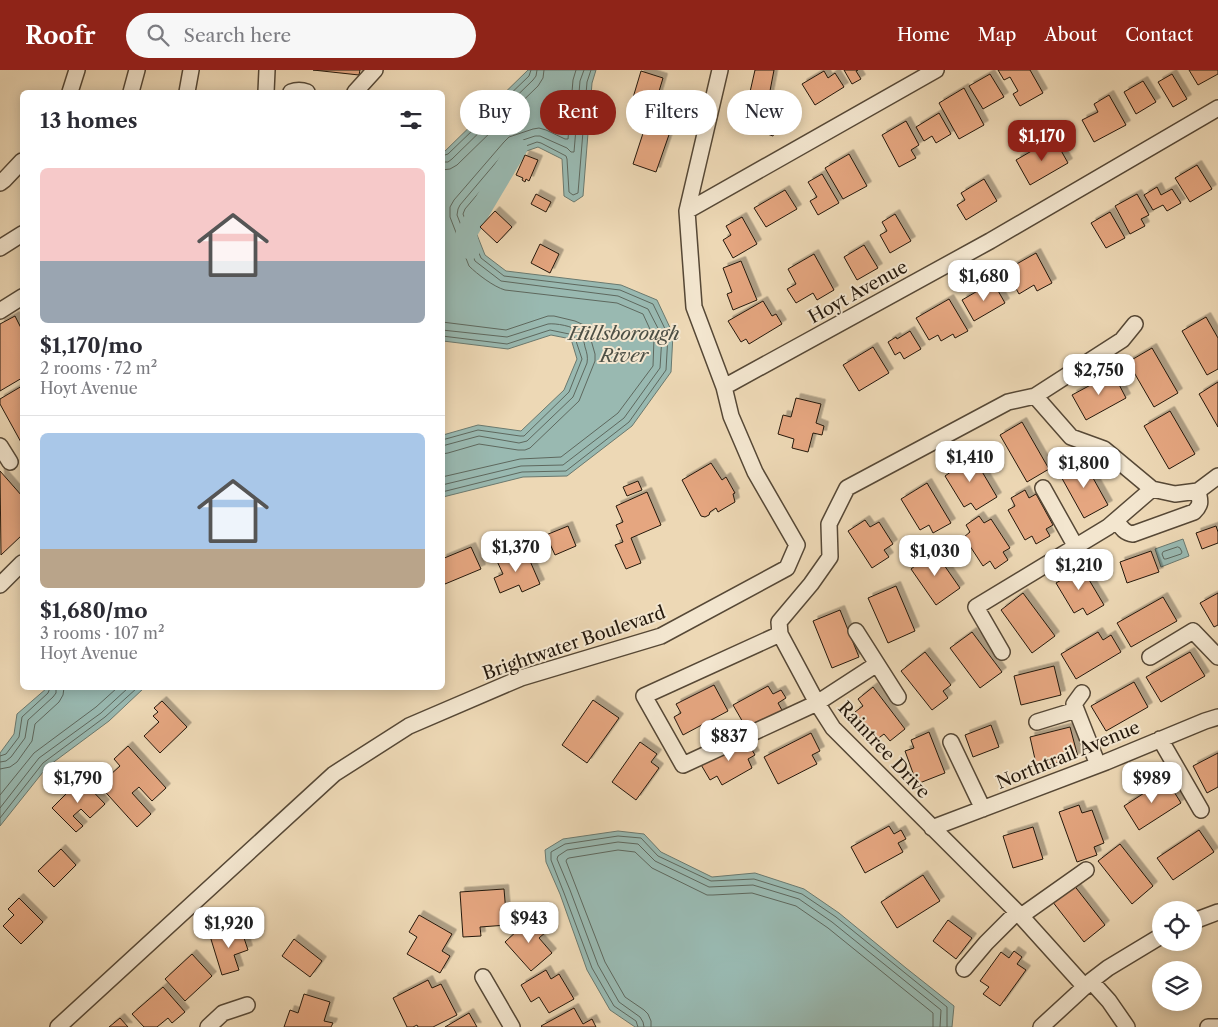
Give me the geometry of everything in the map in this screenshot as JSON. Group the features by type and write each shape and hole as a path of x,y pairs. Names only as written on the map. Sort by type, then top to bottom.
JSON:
{"street":[{"path":"71,90 77,70"},
{"path":"132,90 137,70"},
{"path":"186,90 191,70"},
{"path":"266,90 267,70"},
{"path":"357,90 375,70"},
{"path":"720,70 687,211 694,307 724,388"},
{"path":"687,211 936,70"},
{"name":"Hoyt Avenue","path":"724,388 990,241 1218,108"},
{"path":"0,183 20,163"},
{"path":"0,248 20,235"},
{"path":"0,311 20,298"},
{"path":"877,664 816,703 683,765 644,696 780,634 779,622 811,584 830,557 829,524 847,488 1008,402 1034,396 1122,340 1135,324"},
{"name":"Brightwater Boulevard","path":"58,1027 334,774 409,726 528,675 662,636 787,568 797,545 755,472 731,416 724,388"},
{"path":"1034,396 1071,437 1104,449 1152,489 1175,494 1198,491 1218,476"},
{"path":"0,446 10,462"},
{"path":"1043,488 1076,547"},
{"path":"1002,652 976,607 1108,527 1152,489"},
{"path":"1116,520 1124,530 1133,534 1194,512 1200,506 1198,491"},
{"path":"0,585 20,565"},
{"path":"856,631 898,696"},
{"path":"1150,657 1193,631 1218,657"},
{"name":"Raintree Drive","path":"780,634 816,703 833,728 1088,984 1109,1001 1127,1027"},
{"path":"1082,693 1074,704 1098,765"},
{"path":"1037,722 1076,710"},
{"name":"Northtrail Avenue","path":"932,828 1218,717"},
{"path":"1160,739 1201,810"},
{"path":"951,742 983,809"},
{"path":"964,969 986,943 1019,914 1086,870"},
{"path":"1202,918 1218,912"},
{"path":"1041,1027 1108,968 1152,941"},
{"path":"483,977 512,1027"},
{"path":"208,1027 223,1013 247,1006"},
{"path":"1208,1027 1218,1027"}],"water":[{"name":"Hillsborough River","path":"528,70 596,70 591,90 540,90 540,135 588,135 583,196 574,202 564,196 562,159 538,147 518,154 468,212 485,255 506,271 621,285 657,300 673,334 671,372 632,426 567,476 523,477 445,496 445,434 478,425 521,431 564,390 577,359 571,339 551,335 508,349 445,341 445,151 461,135 530,135 530,90 508,90"},
{"path":"1183,539 1189,556 1161,567 1155,549"},
{"path":"45,690 142,690 109,721 47,767 0,826 0,753 14,734 17,714"},
{"path":"618,831 644,834 661,852 712,877 755,873 804,889 839,913 954,1006 952,1027 635,1027 610,1010 587,970 560,894 546,862 545,850 563,839"}],"building":[{"path":"313,70 360,70 359,75"},
{"path":"755,70 774,70 770,90 750,90"},
{"path":"844,70 858,70 856,71 861,79 852,84"},
{"path":"998,70 1030,70 1043,93 1020,106 1013,94 1018,91 1010,77 1004,80"},
{"path":"1189,70 1218,70 1218,74 1198,85"},
{"path":"641,71 663,78 659,90 635,90"},
{"path":"824,71 828,78 835,73 844,87 815,105 802,84"},
{"path":"990,74 1004,97 983,109 969,86"},
{"path":"1172,74 1187,99 1173,107 1158,82"},
{"path":"1143,81 1156,102 1136,114 1124,92"},
{"path":"964,88 984,125 959,139 939,103"},
{"path":"1109,95 1126,125 1094,142 1082,120 1098,112 1094,104"},
{"path":"939,113 951,134 936,143 932,136 924,141 916,127"},
{"path":"906,121 919,145 911,150 916,158 899,167 882,135"},
{"path":"642,135 669,135 656,172 633,164"},
{"path":"1054,138 1068,163 1030,185 1016,160"},
{"path":"849,154 867,186 843,199 825,168"},
{"path":"525,155 538,160 529,181 526,179 525,182 522,180 523,178 516,175"},
{"path":"1197,165 1212,189 1190,202 1175,178"},
{"path":"822,174 839,203 818,215 810,201 817,197 808,182"},
{"path":"984,179 997,201 966,220 957,205 965,200 961,193"},
{"path":"1157,187 1161,195 1172,189 1181,203 1167,211 1163,205 1153,210 1144,195"},
{"path":"785,190 797,209 766,227 754,208"},
{"path":"536,194 551,202 546,212 531,204"},
{"path":"1137,194 1149,215 1141,219 1145,226 1130,234 1115,206"},
{"path":"495,211 512,227 497,243 480,227"},
{"path":"1110,212 1125,238 1106,248 1091,223"},
{"path":"895,214 911,241 890,253 880,235 887,231 882,222"},
{"path":"742,217 757,244 733,258 723,240 731,235 726,226"},
{"path":"540,244 559,254 550,273 531,263"},
{"path":"864,245 878,268 857,280 844,257"},
{"path":"1036,253 1052,283 1037,291 1034,285 1019,294 1006,270"},
{"path":"814,254 834,290 817,300 813,293 796,303 787,289 796,284 788,269"},
{"path":"741,261 757,300 733,310 727,294 732,292 723,268"},
{"path":"993,282 1005,303 974,321 962,300"},
{"path":"949,299 968,331 955,338 953,334 941,341 938,335 929,340 916,318"},
{"path":"763,301 772,316 776,314 782,324 749,344 746,339 741,342 728,321"},
{"path":"15,316 20,326 20,379 0,391 0,324"},
{"path":"1206,317 1218,338 1218,369 1207,375 1182,331"},
{"path":"910,331 921,349 904,359 900,352 895,355 888,342"},
{"path":"873,347 889,373 859,391 843,365"},
{"path":"1152,348 1178,393 1154,407 1128,362"},
{"path":"1113,373 1126,398 1086,420 1072,395"},
{"path":"1218,382 1218,427 1199,394"},
{"path":"20,387 20,440 0,404 0,399"},
{"path":"796,398 821,404 816,423 824,426 822,435 813,433 808,452 792,448 794,439 778,434 783,415 791,417"},
{"path":"1170,411 1195,454 1169,469 1144,426"},
{"path":"1022,422 1049,469 1027,482 1000,435"},
{"path":"962,455 967,463 974,458 997,497 976,510 971,503 964,507 945,476 952,471 948,464"},
{"path":"1083,460 1108,505 1084,518 1059,473"},
{"path":"711,463 722,480 726,477 735,493 733,494 735,502 718,512 716,508 705,517 701,516 682,480"},
{"path":"0,471 20,494 20,537 1,555"},
{"path":"638,481 642,490 627,496 623,487"},
{"path":"927,483 951,523 933,533 929,525 920,530 901,499"},
{"path":"1025,490 1029,498 1036,494 1053,525 1046,529 1050,536 1036,544 1032,536 1025,540 1008,510 1015,506 1011,498"},
{"path":"647,492 661,525 631,538 641,563 626,569 615,545 623,542 616,525 623,522 616,506"},
{"path":"979,516 984,523 991,519 1010,548 1003,552 1008,560 995,569 990,561 983,566 964,537 970,532 966,525"},
{"path":"865,520 870,527 879,522 893,544 884,550 889,557 872,568 848,531"},
{"path":"568,526 576,546 555,555 546,535"},
{"path":"1216,526 1218,543 1202,549 1196,533"},
{"path":"471,547 481,569 445,584 445,558"},
{"path":"922,550 927,558 935,552 960,588 936,605 911,569 919,563 914,556"},
{"path":"515,551 518,558 527,554 540,584 522,592 519,585 500,593 494,578 503,574 496,559"},
{"path":"1151,551 1159,572 1127,583 1120,562"},
{"path":"1069,565 1073,573 1082,568 1104,605 1087,615 1083,608 1074,613 1056,583 1065,578 1060,570"},
{"path":"896,586 915,631 888,643 868,598"},
{"path":"1023,593 1055,636 1032,653 1001,610"},
{"path":"1218,593 1218,625 1214,627 1200,603"},
{"path":"1163,597 1177,621 1131,647 1117,623"},
{"path":"840,610 859,657 832,668 813,621"},
{"path":"972,632 1002,672 980,688 950,648"},
{"path":"1098,632 1103,640 1111,635 1121,652 1076,679 1061,654"},
{"path":"925,652 951,685 943,691 948,698 932,710 901,671"},
{"path":"1190,652 1205,676 1161,702 1146,677"},
{"path":"1054,666 1061,695 1021,705 1014,676"},
{"path":"1134,682 1148,707 1106,731 1091,706"},
{"path":"714,685 728,711 683,735 674,717 681,713 676,704"},
{"path":"768,686 773,694 781,690 786,698 778,703 783,712 748,731 733,705"},
{"path":"873,687 905,729 890,741 884,734 876,740 855,712 863,706 858,699"},
{"path":"593,700 619,718 587,763 562,745"},
{"path":"162,701 187,727 160,753 144,736 159,722 153,716 158,712 154,708"},
{"path":"991,725 999,747 973,757 965,735"},
{"path":"1070,727 1078,757 1037,768 1030,737"},
{"path":"929,732 945,773 917,784 905,751 914,748 911,740"},
{"path":"811,733 820,751 812,755 817,764 778,784 764,757"},
{"path":"745,738 755,755 748,759 752,768 722,785 717,776 710,780 700,763"},
{"path":"640,742 657,754 651,762 659,768 636,800 612,782"},
{"path":"128,746 166,788 152,801 139,787 132,793 151,814 137,827 99,785 120,766 114,759"},
{"path":"1218,753 1218,787 1207,793 1193,766"},
{"path":"81,779 105,804 90,818 81,809 73,816 83,826 76,832 52,808"},
{"path":"1166,779 1181,803 1139,830 1124,806"},
{"path":"1079,805 1082,813 1092,810 1104,843 1094,847 1097,855 1077,862 1059,812"},
{"path":"889,826 894,834 901,830 906,839 898,843 903,852 865,873 851,847"},
{"path":"1033,827 1043,859 1013,868 1003,836"},
{"path":"1199,830 1214,852 1173,880 1157,858"},
{"path":"1120,844 1153,886 1132,904 1098,861"},
{"path":"61,849 76,865 54,887 38,871"},
{"path":"923,875 940,901 897,928 881,902"},
{"path":"1073,884 1105,925 1084,942 1052,901"},
{"path":"504,889 507,925 480,927 481,936 463,937 460,892"},
{"path":"19,898 43,922 21,944 3,926 14,915 8,909"},
{"path":"419,915 452,934 442,951 450,956 440,973 407,954 417,937 409,932"},
{"path":"532,917 546,932 539,938 552,953 531,971 505,942"},
{"path":"948,920 972,938 956,959 933,941"},
{"path":"240,926 248,950 234,955 239,970 222,975 210,936"},
{"path":"294,939 322,961 310,977 282,956"},
{"path":"1014,951 1022,957 1017,964 1026,970 1000,1006 983,994 989,987 980,981 1001,952 1009,958"},
{"path":"192,954 212,976 185,1001 165,979"},
{"path":"546,970 551,979 559,974 574,999 549,1013 539,997 531,1002 521,985"},
{"path":"428,980 432,988 441,984 457,1015 433,1027 418,1027 417,1025 407,1027 393,998"},
{"path":"163,987 185,1012 172,1023 168,1018 157,1027 144,1027 132,1014"},
{"path":"304,994 330,1002 324,1021 333,1023 331,1027 284,1027 290,1010 298,1013"},
{"path":"574,1008 583,1024 592,1019 596,1027 541,1026"},
{"path":"469,1013 477,1027 445,1027"},
{"path":"120,1018 128,1027 109,1027"}],"waterway":[{"name":"Hillsborough River","path":"470,249 466,234 517,148"}]}
